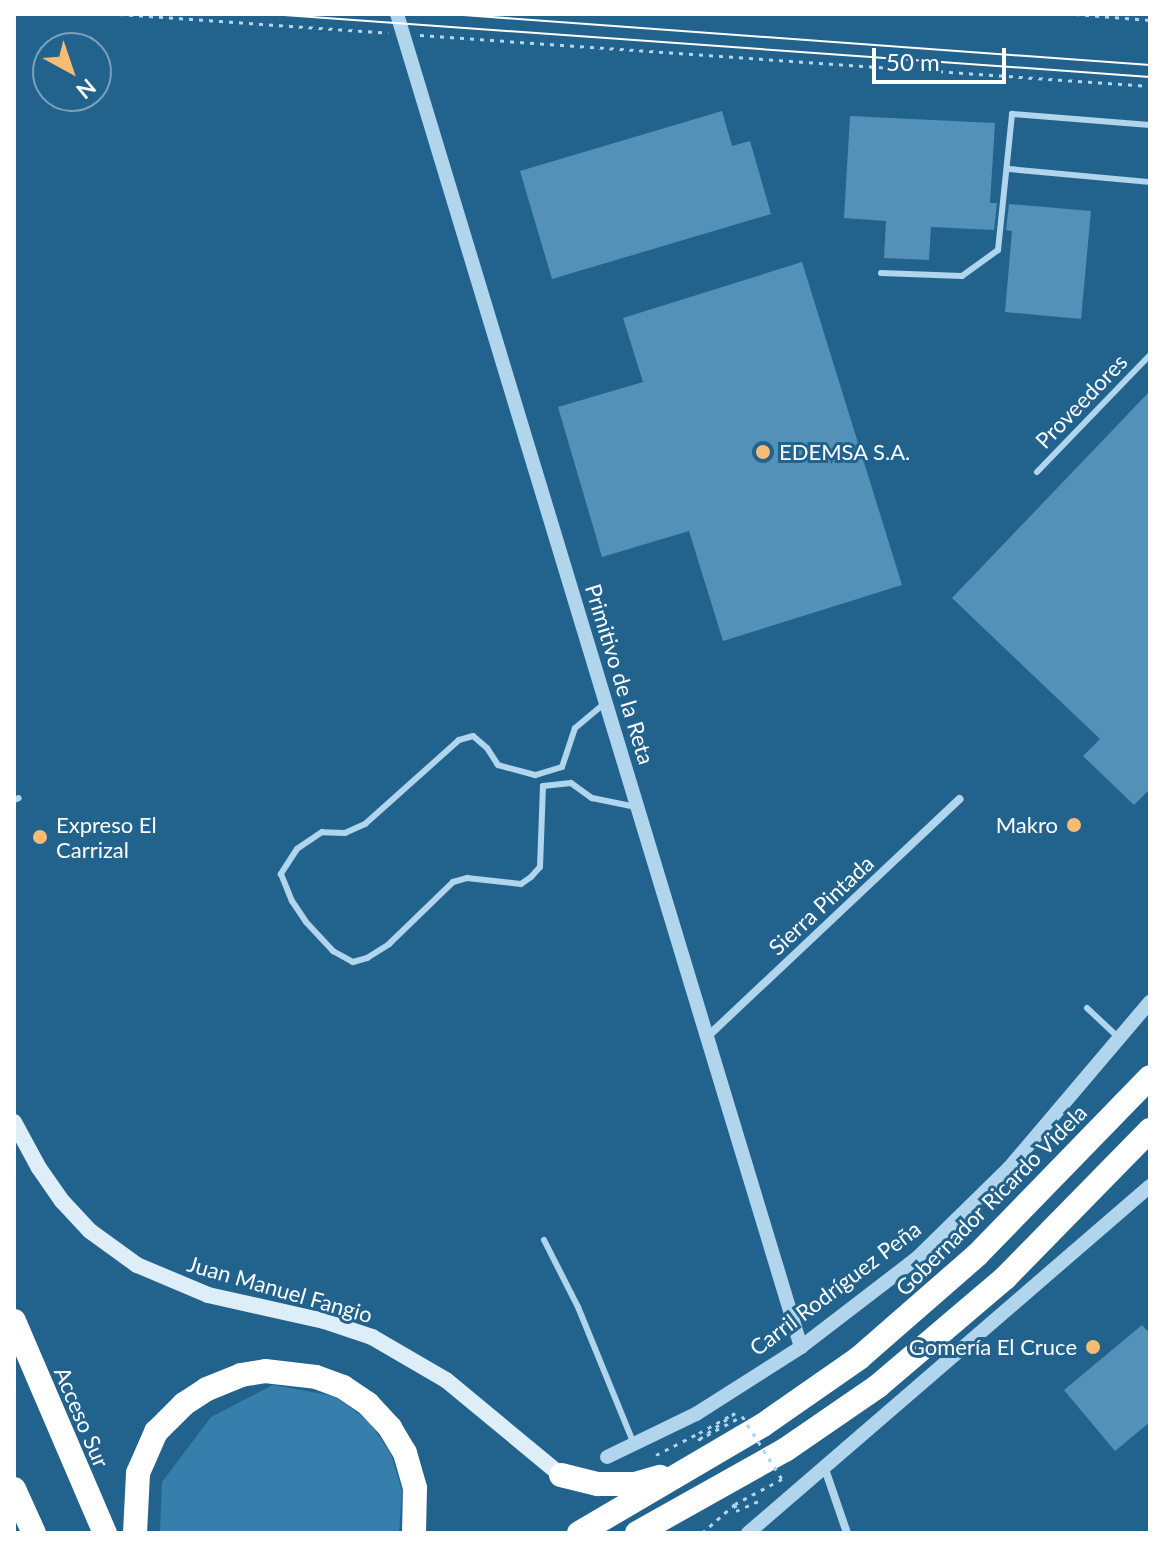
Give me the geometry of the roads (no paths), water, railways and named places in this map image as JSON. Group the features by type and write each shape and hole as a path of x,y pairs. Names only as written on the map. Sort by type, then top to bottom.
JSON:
{"highway":[{"name":"Gobernador Ricardo Videla","path":"579,1533 693,1467 815,1390 901,1324 977,1255 1150,1077"},
{"path":"637,1533 831,1421 923,1351 1005,1278 1150,1130"},
{"name":"Acceso Sur","path":"14,1321 105,1533"},
{"path":"135,1533 138,1473 156,1432 184,1404 207,1389 241,1375 265,1371 316,1377 343,1387 368,1404 390,1428 405,1453 415,1488 414,1533"},
{"path":"561,1475 598,1484 635,1484 693,1467"},
{"path":"14,1489 34,1533"},
{"path":"654,1533 706,1495"}],"main road":[{"name":"Juan Manuel Fangio","path":"14,1122 39,1168 62,1201 90,1231 137,1265 208,1295 324,1321 372,1337 446,1380 561,1475"}],"street":[{"name":"Primitivo de la Reta","path":"397,14 801,1347"},
{"name":"Sierra Pintada","path":"707,1037 960,799"},
{"name":"Carril Rodríguez Peña","path":"607,1457 696,1414 801,1347 917,1258 1009,1168 1150,1002"},
{"path":"748,1533 1150,1186"},
{"path":"825,1469 847,1533"}],"lane":[{"path":"881,273 962,276 998,250 1009,169 1012,114 1150,125"},
{"path":"1009,169 1150,182"},
{"name":"Proveedores","path":"1037,472 1150,355"},
{"path":"605,703 575,728 562,767 535,775 498,765 487,748 473,736 459,740 365,824 345,833 322,832 297,849 281,874 292,901 306,922 333,951 353,962 367,958 389,944 453,882 467,878 521,884 531,877 540,867 543,786 571,783 592,798 637,808"},
{"path":"1087,1008 1118,1037"},
{"path":"544,1240 578,1307 635,1445"}],"tram line":[{"path":"270,14 1150,77"},
{"path":"450,14 1150,65"}],"place":[{"name":"EDEMSA S.A.","path":"763,452"},
{"name":"Makro","path":"1074,825"},
{"name":"Expreso El Carrizal","path":"40,837"},
{"name":"Gomería El Cruce","path":"1093,1347"}]}
